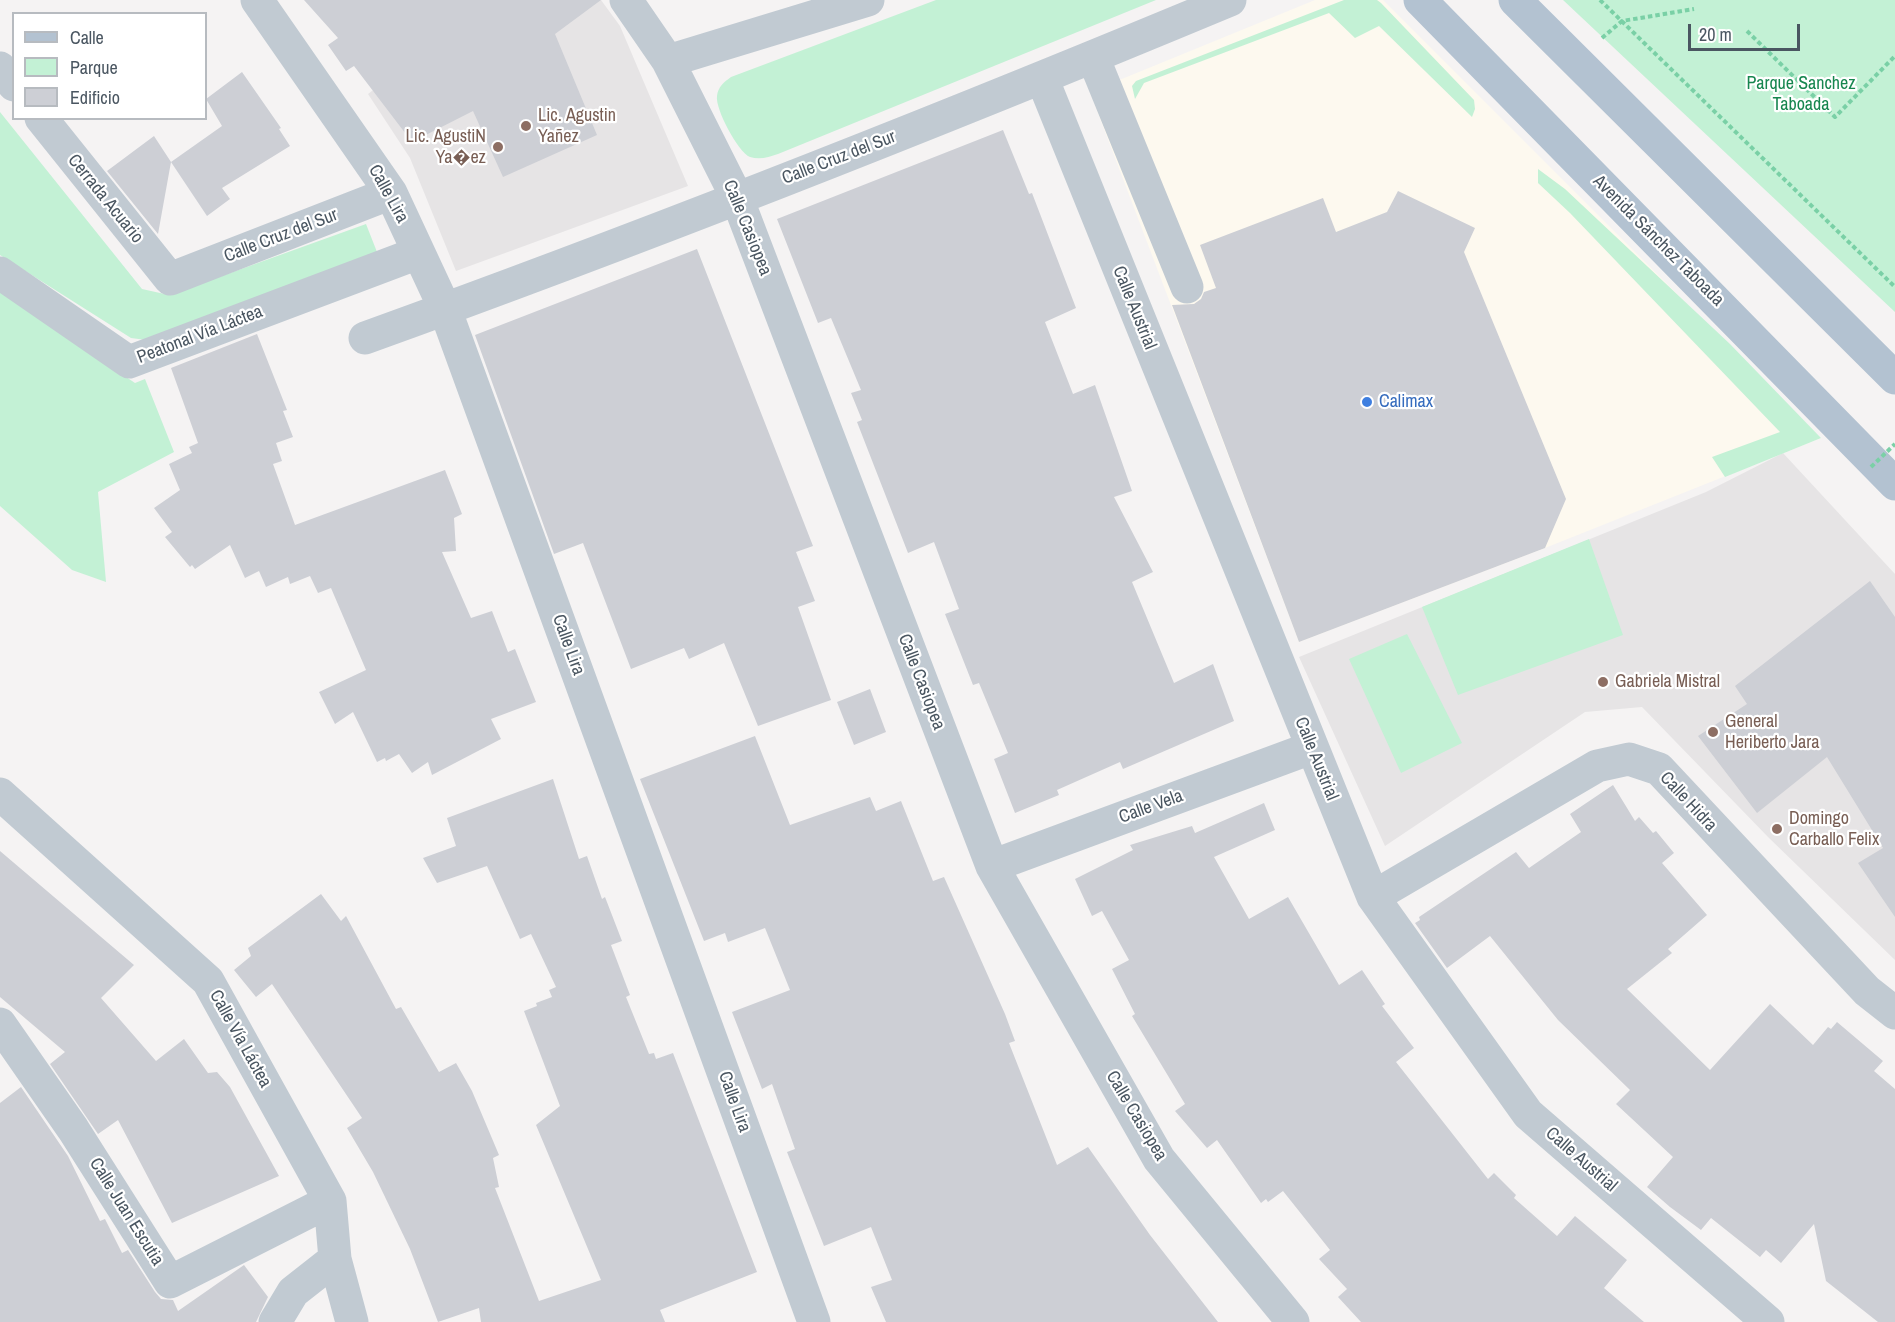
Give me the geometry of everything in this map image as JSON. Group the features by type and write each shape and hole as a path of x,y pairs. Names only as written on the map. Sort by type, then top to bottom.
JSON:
{"main road":[{"name":"Avenida Sánchez Taboada","path":"1420,0 1883,475"},
{"path":"1515,0 1895,378"}],"street":[{"name":"Calle Lira","path":"257,0 391,193 446,309 814,1322"},
{"name":"Calle Casiopea","path":"626,0 668,61 736,198 992,866 1159,1159 1293,1322"},
{"path":"668,61 868,0"},
{"name":"Calle Cruz del Sur","path":"365,338 736,198 1042,78 1230,0"},
{"path":"1093,57 1187,286"},
{"path":"0,68 12,83"},
{"name":"Calle Austrial","path":"1042,78 1373,897 1528,1114 1767,1322"},
{"name":"Cerrada Acuario","path":"43,120 170,279"},
{"name":"Calle Cruz del Sur","path":"170,279 391,193"},
{"name":"Peatonal Vía Láctea","path":"0,273 129,362 418,253"},
{"name":"Calle Vela","path":"992,866 1311,748"},
{"name":"Calle Hidra","path":"1373,897 1597,766 1629,759 1659,769 1867,991 1895,1013"},
{"name":"Calle Vía Láctea","path":"0,794 208,981 330,1201 335,1259 352,1322"},
{"name":"Calle Juan Escutia","path":"0,1024 73,1129 170,1282 330,1201"},
{"path":"275,1322 293,1292 335,1259"}],"path":[{"path":"1600,0 1895,286"},
{"path":"1575,60 1622,21 1694,9"},
{"path":"1747,30 1835,117 1895,56"},
{"path":"1883,475 1895,444"}],"shaded area":[{"name":"Lic. Agustin Yañez","path":"489,0 601,0 620,26 688,186 456,271 410,158 368,94"},
{"path":"1315,0 1383,0 1821,438 1545,548 1299,642 1090,92"},
{"name":"Gabriela Mistral","path":"1783,453 1895,574 1895,960 1769,838 1642,707 1585,712 1385,846 1299,657 1706,492"}],"green space":[{"path":"936,0 1156,0 778,154 764,158 750,157 734,139 723,120 717,102 719,90 728,79"},
{"path":"1344,0 1377,0 1381,3 1474,100 1475,109 1472,117 1379,26 1355,38 1329,13 1144,83 1135,99 1132,86 1136,81"},
{"name":"Parque Sanchez Taboada","path":"1563,0 1895,0 1895,312"},
{"path":"0,112 142,289 169,295 366,224 377,252 161,342 131,338 0,255"},
{"path":"1538,169 1565,189 1730,344 1821,438 1725,477 1712,457 1780,432 1570,213 1538,183"},
{"path":"0,292 135,383 145,379 174,452 98,492 106,582 72,570 0,506"},
{"path":"1589,539 1623,635 1458,695 1422,607"},
{"path":"1407,634 1462,743 1401,773 1349,659"}],"building":[{"path":"304,0 601,0 555,34 597,135 503,177 473,111 412,142 354,66 346,71 328,45 338,38"},
{"path":"242,72 281,128 279,129 290,146 222,188 230,199 207,216 171,162 222,126 207,98"},
{"path":"1003,130 1029,194 1032,193 1076,308 1045,322 1073,394 1095,385 1132,491 1114,497 1153,572 1132,582 1174,683 1213,664 1234,721 1123,769 1120,762 1057,790 1059,795 1015,813 994,759 1008,753 979,683 973,685 945,614 959,609 934,542 908,553 857,422 862,420 851,393 861,390 831,318 818,323 777,219"},
{"path":"154,136 171,162 158,234 107,171"},
{"name":"Calimax","path":"1398,191 1475,228 1464,252 1566,499 1545,548 1299,642 1172,305 1194,304 1201,299 1204,292 1216,288 1200,245 1323,198 1336,232 1387,212"},
{"path":"697,249 813,546 796,552 815,601 798,607 831,700 758,726 724,643 689,659 684,648 631,669 583,543 554,554 475,335"},
{"path":"257,334 287,410 283,411 293,437 276,443 282,461 273,464 295,525 445,470 462,514 454,518 456,551 442,552 471,618 492,611 508,652 515,649 536,702 491,719 501,739 432,775 428,762 412,773 399,754 386,761 385,758 377,762 353,712 335,724 319,692 366,670 331,588 318,593 310,576 290,584 288,577 266,587 259,571 245,578 230,545 195,569 192,565 190,567 165,537 172,532 154,508 180,490 169,464 192,453 189,447 198,443 171,368"},
{"path":"1870,581 1895,617 1895,917 1858,863 1883,848 1827,757 1757,813 1698,736 1747,704 1735,686"},
{"path":"870,689 886,732 854,745 837,702"},
{"path":"755,736 790,825 870,797 876,811 901,801 933,881 944,877 1005,1014 1015,1041 1009,1043 1057,1165 1088,1147 1150,1235 1218,1322 886,1322 871,1287 892,1280 871,1227 824,1246 787,1152 795,1149 772,1084 762,1089 732,1012 790,990 765,928 728,942 725,933 704,941 640,779"},
{"path":"553,779 579,859 587,856 602,899 605,897 622,941 611,945 630,995 626,997 649,1054 654,1053 656,1059 673,1053 757,1272 660,1310 665,1322 481,1322 479,1308 438,1322 410,1249 373,1172 347,1128 362,1118 272,984 256,997 234,970 251,956 248,948 321,894 341,921 346,916 396,1009 401,1007 439,1072 456,1063 472,1091 499,1155 493,1158 499,1187 495,1188 539,1301 601,1280 536,1125 560,1106 524,1011 552,997 549,990 556,987 531,934 520,939 487,866 437,883 423,858 456,846 447,818"},
{"path":"1613,785 1635,821 1639,817 1653,833 1656,831 1674,853 1662,863 1707,915 1668,949 1672,953 1627,989 1710,1070 1770,1004 1813,1045 1828,1027 1831,1029 1837,1022 1883,1061 1874,1071 1895,1089 1895,1322 1878,1322 1826,1281 1814,1224 1781,1263 1766,1250 1760,1257 1711,1218 1701,1230 1670,1207 1647,1187 1673,1157 1616,1104 1630,1090 1558,1020 1490,936 1447,968 1415,923 1420,920 1419,917 1516,852 1529,868 1581,832 1570,814"},
{"path":"1264,803 1275,830 1214,857 1249,919 1288,897 1339,985 1362,970 1385,1004 1382,1006 1414,1048 1396,1062 1488,1179 1494,1173 1516,1195 1514,1198 1557,1236 1575,1216 1627,1260 1604,1288 1644,1322 1361,1322 1338,1297 1347,1289 1319,1259 1330,1250 1283,1191 1268,1202 1266,1199 1261,1203 1217,1140 1207,1148 1175,1111 1185,1104 1132,1016 1135,1014 1112,969 1129,960 1102,911 1092,916 1075,879 1133,850 1130,845 1192,826 1195,833"},
{"path":"0,851 134,965 101,998 156,1061 184,1039 208,1073 217,1072 230,1087 279,1176 172,1223 118,1120 98,1134 50,1064 65,1052 0,997"},
{"path":"21,1087 68,1156 100,1221 105,1219 122,1253 128,1250 161,1299 173,1300 178,1311 244,1265 268,1297 256,1322 0,1322 0,1103"}],"place":[{"name":"Lic. Agustin Yañez","path":"526,126"},
{"name":"Lic. AgustiN Ya�ez","path":"498,147"},
{"name":"Calimax","path":"1367,402"},
{"name":"Gabriela Mistral","path":"1603,682"},
{"name":"General Heriberto Jara","path":"1713,732"},
{"name":"Domingo Carballo Felix","path":"1777,829"}]}
